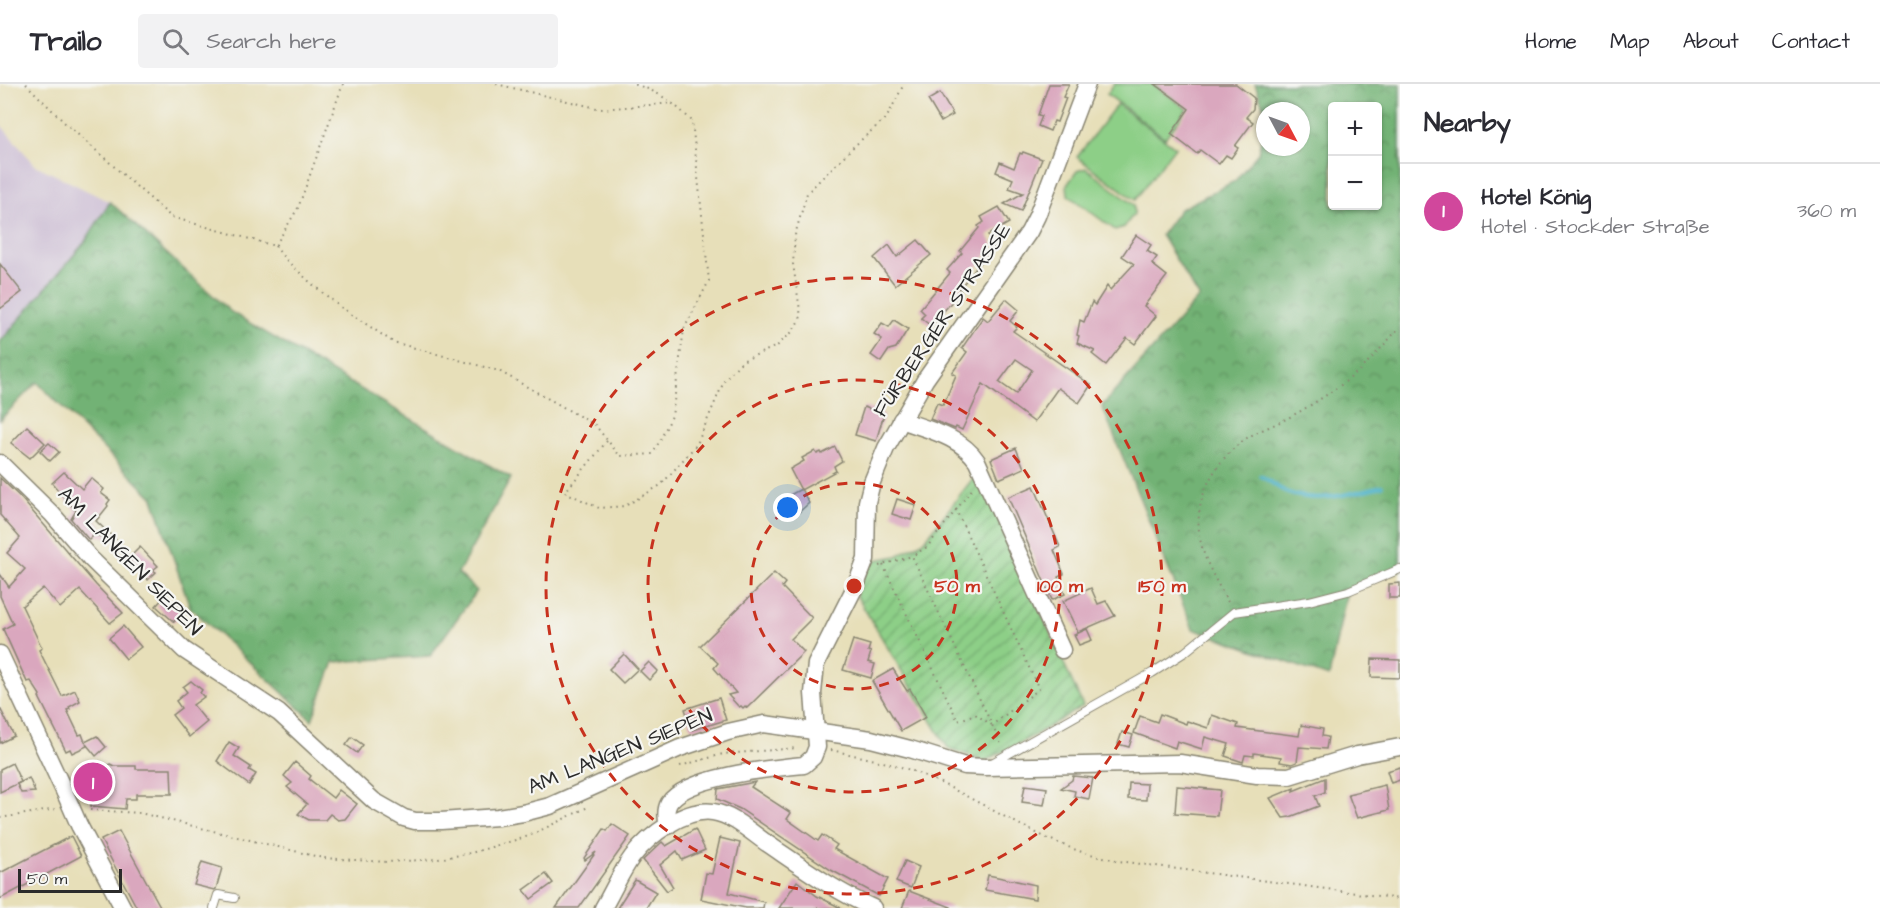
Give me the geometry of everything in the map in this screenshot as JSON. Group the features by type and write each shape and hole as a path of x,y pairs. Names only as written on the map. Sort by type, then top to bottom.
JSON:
{"street":[{"name":"FÜRBERGER STRASSE","path":"668,826 667,806 670,801 689,789 732,774 804,765 813,757 817,747 813,693 816,664 856,585 866,559 866,513 872,482 886,448 925,380 1029,232 1087,84"},
{"path":"901,420 957,441 970,450 984,474 1062,650"},
{"name":"AM LANGEN SIEPEN","path":"0,463 51,514 91,559 184,650 279,713 374,801 404,818 415,821 498,818 550,806 680,748 728,732 764,724 871,739 910,748 965,766 985,767 1180,763 1257,776 1289,776 1357,755 1400,747"},
{"path":"0,654 80,825 123,908"},
{"path":"603,908 631,858 644,843 690,814 703,812 723,814 819,879 873,908"}],"lane":[{"path":"985,767 1160,668 1185,652 1234,612 1348,591 1400,569"},
{"path":"214,908 218,895 234,898"}],"path":[{"path":"26,84 65,123 171,217 275,246 285,259 339,306 393,342 499,371 595,425 620,456 653,454 672,416 684,329 709,281 692,121 673,103 633,84"},
{"path":"275,246 298,208 343,84"},
{"path":"496,84 601,109 673,103"},
{"path":"607,440 565,492 599,508 625,506 661,484 697,444 724,379 742,361 777,346 792,332 801,317 793,264 795,235 807,193 887,117 904,84"},
{"path":"1234,612 1216,582 1203,550 1198,530 1205,491 1220,463 1230,450 1248,437 1285,420 1339,387 1372,359 1400,327"},
{"path":"863,567 884,565 912,556 927,547 984,474"},
{"path":"956,510 1039,689 992,724"},
{"path":"912,556 1006,755"},
{"path":"884,565 958,721 975,714 992,724"}],"shaded area":[{"path":"0,124 35,165 110,202 84,243 0,342"}],"green space":[{"path":"1114,84 1153,84 1187,109 1165,138 1107,94"},
{"path":"1255,84 1400,84 1400,570 1347,592 1329,677 1193,629 1102,406 1199,297 1161,235 1180,209 1235,181 1256,155 1310,156 1310,102 1262,102"},
{"path":"1117,104 1175,147 1135,200 1077,157"},
{"path":"1086,168 1134,205 1134,214 1124,227 1115,230 1068,195 1067,185 1077,171"},
{"path":"110,202 231,312 511,478 458,573 477,591 430,656 334,662 312,720 190,607 153,498 37,382 0,420 0,342 84,243"},
{"path":"978,472 1083,706 985,761 948,748 856,595 870,561 897,556 924,541"}],"building":[{"path":"1049,84 1069,84 1063,97 1066,98 1057,122 1054,121 1050,131 1038,126 1042,116 1038,115"},
{"path":"1155,84 1236,84 1254,98 1253,109 1246,117 1253,122 1235,146 1238,148 1231,158 1226,155 1219,164 1200,150 1197,154 1171,134 1189,109"},
{"path":"940,93 953,115 941,122 928,100"},
{"path":"1020,153 1042,159 1021,211 1004,204 1023,193 1009,188 1013,179 996,172 1000,162 1014,168"},
{"path":"999,207 1009,223 988,235 994,246 959,289 961,291 931,326 921,318 925,314 920,309 950,273 947,270 962,253 960,251 979,228 978,226 984,222 981,217"},
{"path":"1136,235 1151,245 1147,251 1157,257 1152,264 1167,276 1144,306 1156,316 1135,344 1127,338 1106,365 1092,354 1095,351 1077,343 1080,320 1084,322 1092,302 1095,305 1107,286 1110,290 1134,264 1122,256"},
{"path":"918,240 931,255 895,285 874,258 889,245 897,257"},
{"path":"0,264 22,292 0,309"},
{"path":"1006,299 1019,310 1010,321 1017,327 1013,331 1091,385 1079,403 1058,388 1034,422 983,384 962,430 930,419 937,403 943,405 956,375 952,373 967,352 962,348 983,317 988,321","holes":["1016,359 1032,370 1016,394 999,382"]},
{"path":"894,320 908,329 896,348 889,350 881,362 871,355 882,339 874,334 882,323 889,327"},
{"path":"864,407 884,414 876,441 855,435"},
{"path":"27,426 45,443 30,458 11,443"},
{"path":"49,443 59,452 50,461 40,451"},
{"path":"835,447 842,461 834,466 836,471 801,490 790,469 804,461 802,458 815,451 817,454 821,452 822,454"},
{"path":"1016,448 1024,468 999,479 991,459"},
{"path":"64,472 82,489 91,478 104,489 101,493 110,500 96,521 115,539 94,535 89,540 71,519 76,511 52,483"},
{"path":"0,478 20,497 123,613 110,623 80,590 60,608 43,588 22,606 42,648 39,650 62,696 75,690 80,701 67,710 79,735 82,734 85,742 97,736 106,747 96,756 86,744 87,746 72,753 70,749 66,751 40,695 31,681 27,682 3,629 13,624 0,596 0,574 9,587 25,569 7,553 20,538 0,515"},
{"path":"1034,486 1060,547 1054,550 1064,574 1058,577 1065,594 1052,600 1008,497"},
{"path":"801,489 809,503 798,513 788,496"},
{"path":"897,499 916,505 911,520 892,514"},
{"path":"140,547 158,566 153,570 156,572 148,580 128,559"},
{"path":"774,573 785,583 782,587 812,618 791,639 804,652 747,708 745,706 743,708 739,707 728,695 736,693 714,668 718,663 700,646"},
{"path":"1400,583 1400,598 1389,598 1389,584"},
{"path":"1091,588 1098,604 1106,601 1115,616 1078,632 1063,601"},
{"path":"165,596 183,611 174,622 156,606"},
{"path":"123,626 141,647 126,659 109,638"},
{"path":"1087,629 1092,640 1079,645 1074,635"},
{"path":"853,640 870,645 868,651 871,652 868,662 875,664 871,678 843,670"},
{"path":"624,654 638,669 623,683 609,669"},
{"path":"1372,659 1400,660 1400,678 1371,677"},
{"path":"649,662 658,671 649,680 640,671"},
{"path":"893,669 907,691 910,689 926,717 901,731 872,681"},
{"path":"191,681 202,690 200,693 204,697 193,705 207,722 189,737 172,715 181,708 176,701 187,692 183,687"},
{"path":"719,698 726,720 692,730 685,709"},
{"path":"0,708 14,736 0,743"},
{"path":"1160,714 1186,724 1187,721 1208,728 1212,715 1238,724 1237,728 1299,736 1301,725 1323,729 1322,736 1328,737 1326,749 1299,747 1297,762 1292,764 1280,762 1281,757 1254,753 1254,756 1245,755 1243,762 1225,756 1229,744 1205,737 1202,749 1177,741 1175,748 1134,733 1140,716 1157,722"},
{"path":"1122,732 1133,735 1129,747 1118,744"},
{"path":"352,737 363,745 357,753 346,745"},
{"path":"229,742 239,748 234,756 251,767 249,770 256,774 249,785 217,761"},
{"path":"295,762 311,776 309,779 333,798 339,790 357,804 345,819 338,820 330,814 325,820 309,820 298,814 307,804 287,787 292,783 284,776"},
{"path":"12,763 21,782 0,792 0,769"},
{"path":"110,764 136,766 136,769 171,769 172,794 136,794 136,799 126,799 125,809 91,806 92,787 79,793 74,782"},
{"path":"1400,767 1400,780 1391,783 1387,771"},
{"path":"1073,776 1093,778 1089,799 1074,796 1075,791 1061,788 1072,780"},
{"path":"29,778 35,792 21,793 17,784"},
{"path":"1325,778 1325,792 1315,796 1319,806 1290,817 1283,818 1270,798 1294,788 1293,791"},
{"path":"755,782 751,787 791,813 787,819 818,841 822,835 837,845 834,849 888,879 879,896 831,870 740,809 717,799 718,789"},
{"path":"1129,783 1147,784 1146,800 1128,799"},
{"path":"1025,785 1047,788 1044,805 1022,802"},
{"path":"1385,785 1389,810 1357,818 1348,794"},
{"path":"1177,786 1220,790 1217,816 1175,813"},
{"path":"612,824 630,836 579,908 556,908 596,852 585,860 584,858 604,829 607,831"},
{"path":"695,829 705,850 682,860 677,851 660,865 673,887 667,891 643,860 662,842 666,846"},
{"path":"119,831 161,908 137,908 101,840"},
{"path":"71,836 81,856 0,899 0,873"},
{"path":"720,838 740,843 729,893 764,902 763,908 746,908 701,899 706,873 712,874"},
{"path":"905,861 919,867 911,888 896,882"},
{"path":"202,862 222,868 214,890 194,885"},
{"path":"546,874 553,883 531,899 524,890"},
{"path":"988,875 1036,885 1035,899 985,890"},
{"path":"635,880 656,892 646,908 617,908"},
{"path":"797,881 817,896 841,908 779,908"},
{"path":"909,891 951,907 951,908 902,908"}],"waterway":[{"path":"1260,476 1288,493 1312,498 1348,494 1382,486"}],"place":[{"name":"Hotel König","path":"93,782"}]}
